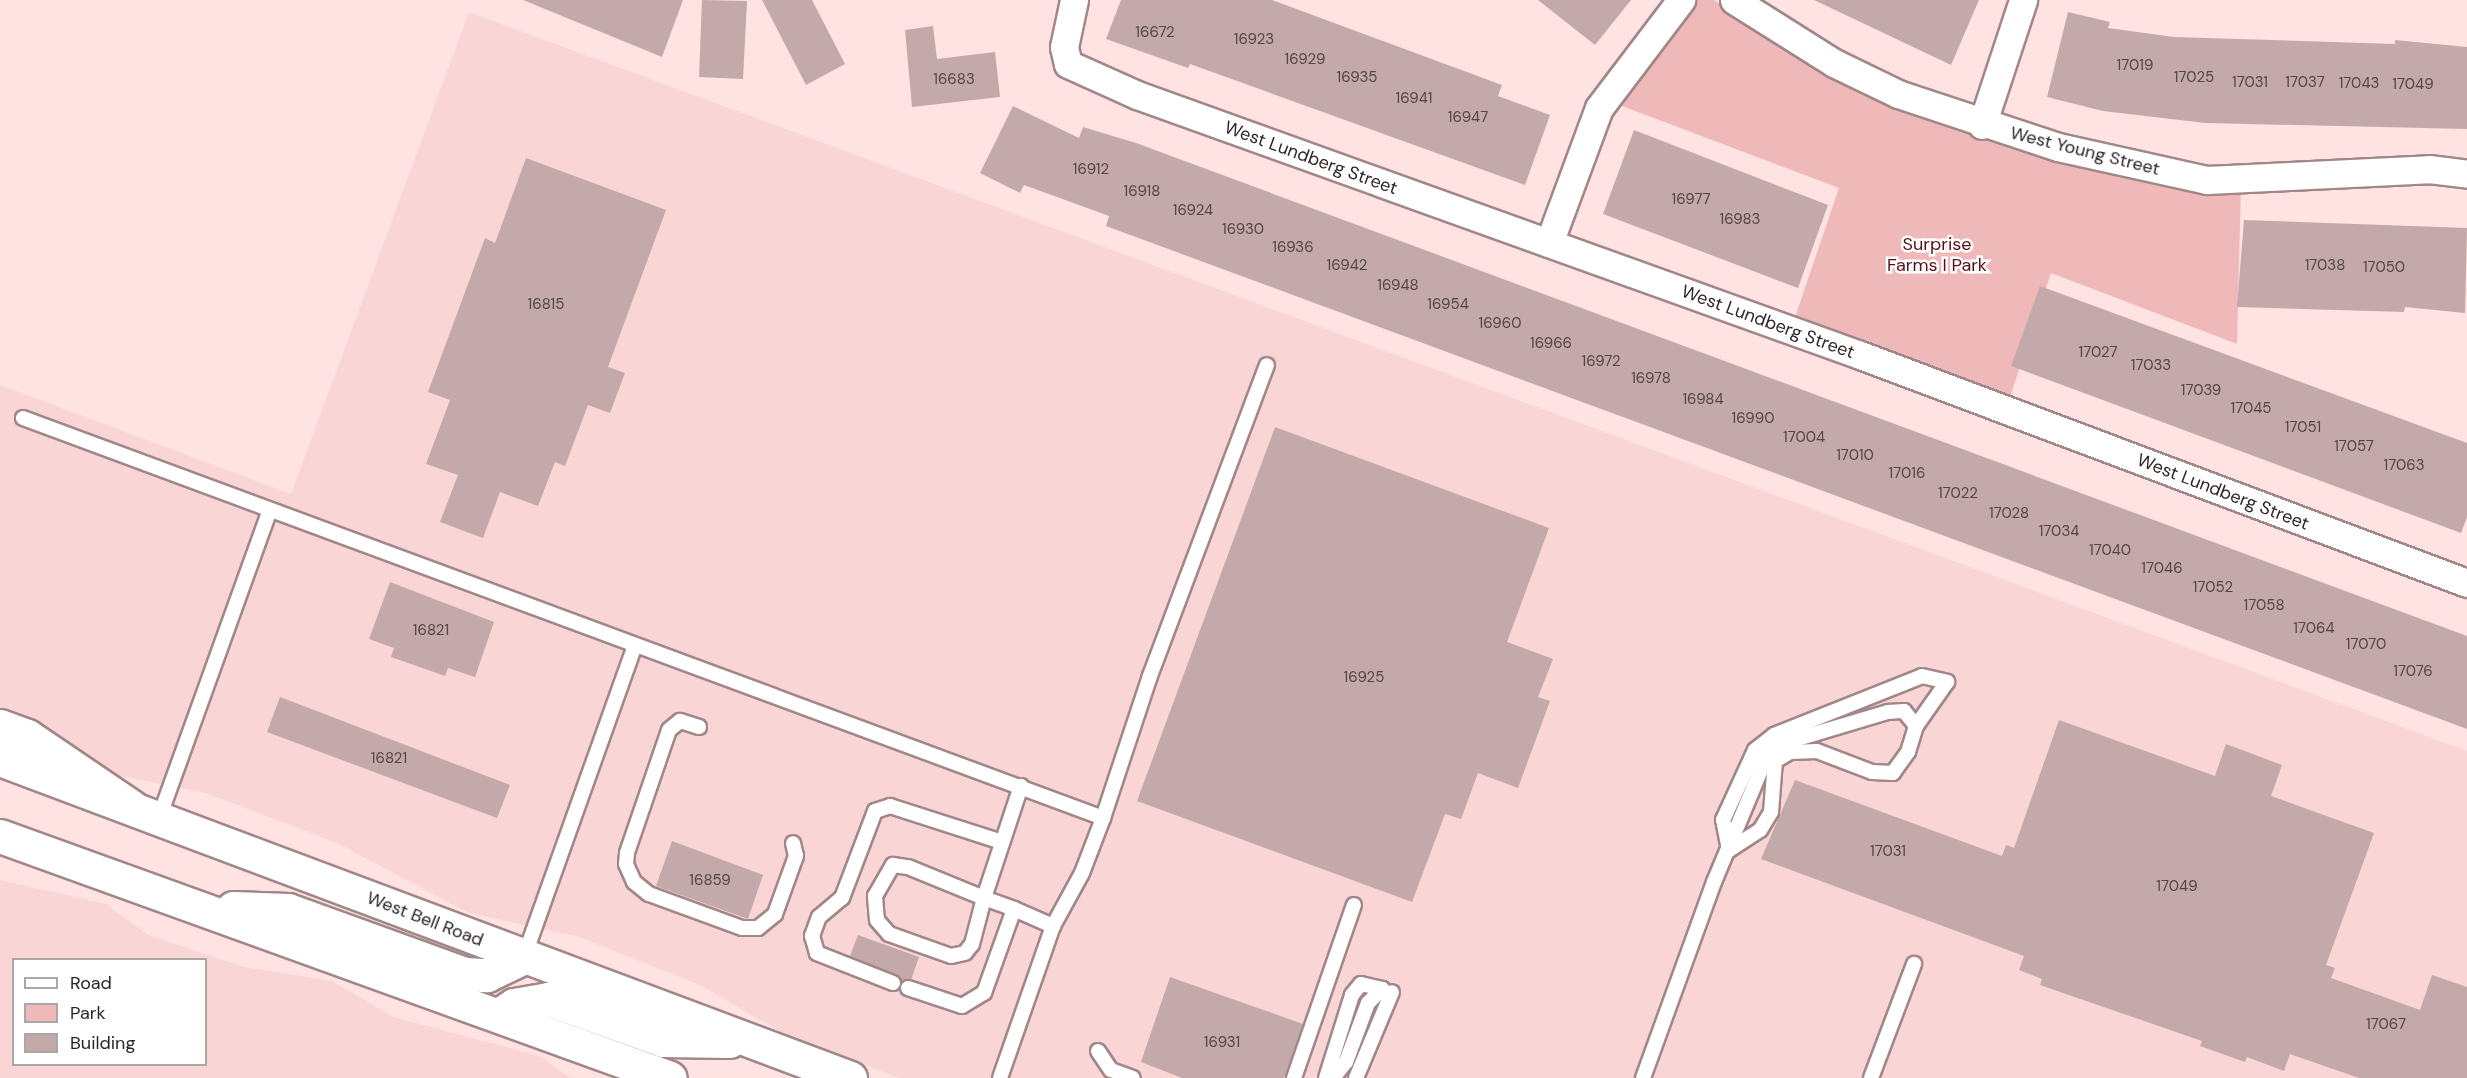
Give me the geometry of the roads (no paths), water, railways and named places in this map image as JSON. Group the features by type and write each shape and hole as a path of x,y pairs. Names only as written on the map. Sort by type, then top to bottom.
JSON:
{"main road":[{"path":"0,726 27,736 145,813"},
{"name":"West Bell Road","path":"0,759 850,1078"},
{"path":"0,836 670,1078"},
{"path":"198,907 288,910 465,974 487,975 524,957"},
{"path":"500,1015 521,1002 548,999 663,1041 752,1041"}],"street":[{"name":"West Lundberg Street","path":"1074,0 1064,47 1068,64 1137,95 1549,243 2467,583"},
{"path":"1549,243 1599,108 1681,0"},
{"name":"West Young Street","path":"1734,0 1834,63 1898,94 1982,125 2207,180 2429,169 2467,174"},
{"path":"1982,125 2023,0"}],"lane":[{"path":"1000,1078 1053,926 1082,873 1103,818 1150,676 1267,365"},
{"path":"23,418 269,512 1103,818"},
{"path":"145,813 269,512"},
{"path":"524,957 635,646"},
{"path":"1922,676 1947,682 1916,726 1893,773 1872,772 1817,751 1790,752 1774,761 1771,812 1760,831 1729,850 1723,820 1755,750 1774,735 1922,676"},
{"path":"1643,1078 1767,755 1777,745 1888,712 1905,711 1916,726"},
{"path":"699,727 680,722 669,730 627,853 626,864 634,882 649,894 742,927 758,928 775,914 796,856 793,843"},
{"path":"1021,786 984,898 972,944 965,953 951,956 889,934 877,920 875,896 893,865 908,867 984,898 1014,909 1053,926"},
{"path":"893,983 818,953 812,936 819,917 842,898 876,811 890,806 1002,842"},
{"path":"1294,1078 1354,905"},
{"path":"908,988 962,1006 984,993 1014,909"},
{"path":"1871,1078 1914,964"},
{"path":"1326,1078 1352,995 1361,984 1387,991"},
{"path":"1333,1078 1346,1062 1368,1003 1387,991"},
{"path":"1356,1078 1387,991"},
{"path":"1098,1051 1111,1070 1133,1078"}],"park label":[{"name":"Surprise Farms I Park","path":"1937,255"}]}
